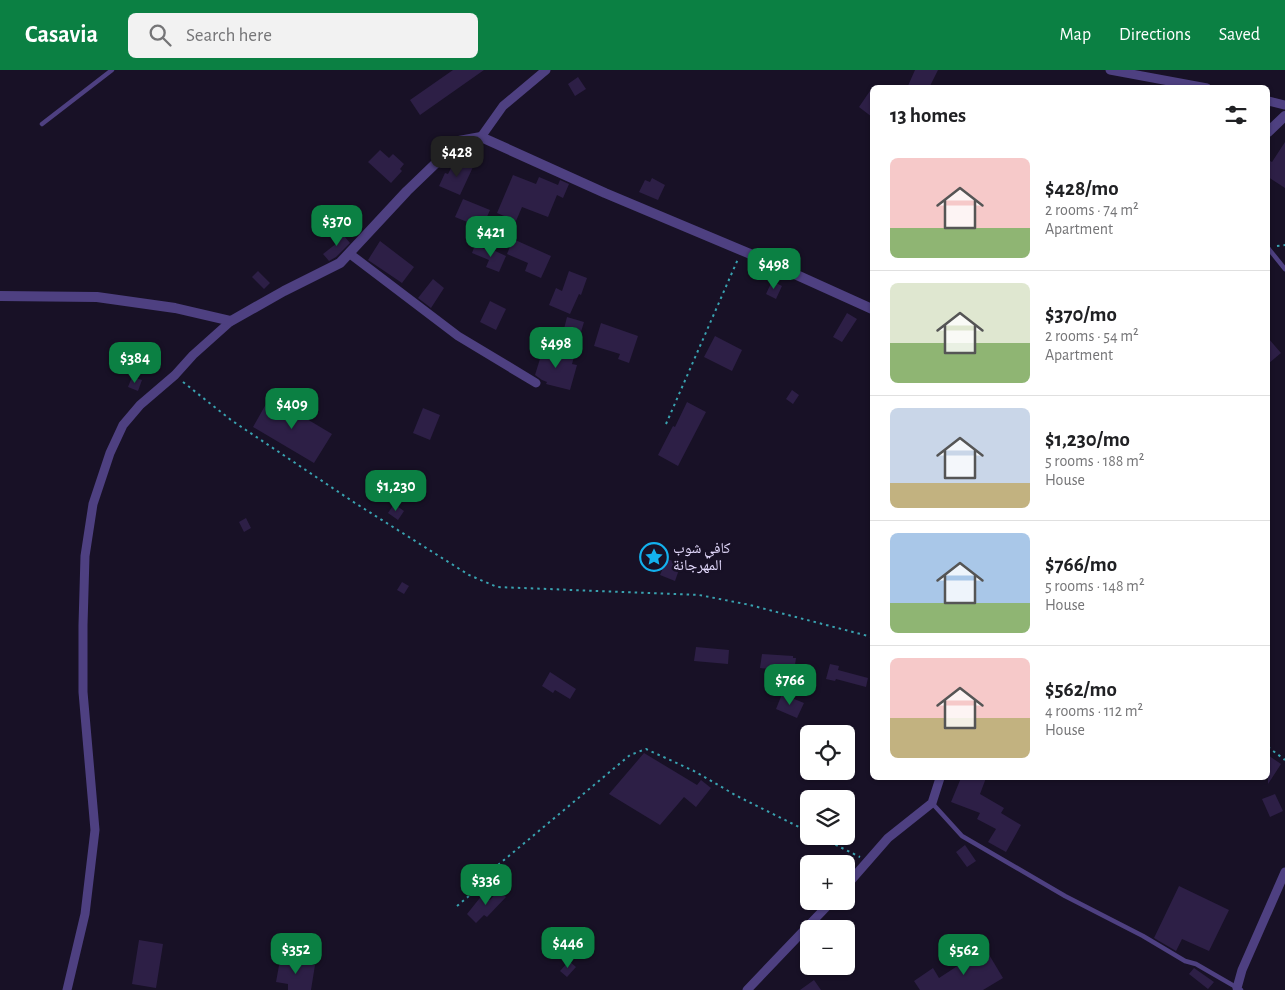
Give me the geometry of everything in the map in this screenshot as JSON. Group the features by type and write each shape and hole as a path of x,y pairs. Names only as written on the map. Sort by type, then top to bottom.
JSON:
{"street":[{"path":"481,137 503,106 546,70"},
{"path":"1110,70 1191,85"},
{"path":"1270,101 1285,105"},
{"path":"1270,130 1285,116"},
{"path":"67,990 85,914 95,830 83,692 85,556 93,504 110,453 123,425 140,405 175,376 193,355 230,321 340,263 407,191 458,141 481,137 605,193 742,250 870,308"},
{"path":"350,254 458,336 536,383"},
{"path":"0,296 97,297 174,308 230,321"},
{"path":"855,876 888,838 932,803 939,780"},
{"path":"1239,989 1242,970 1285,872"},
{"path":"747,990 823,910"}],"lane":[{"path":"42,124 112,70"},
{"path":"1270,250 1285,269"},
{"path":"932,803 962,836 1065,896 1104,915 1185,961 1196,964 1239,989"}],"path":[{"path":"666,424 742,250"},
{"path":"175,376 232,420 355,502 469,575 498,587 699,595 750,605 870,636"},
{"path":"457,906 482,885 492,870 630,755 646,749 694,771 737,796 800,828"},
{"path":"1270,749 1285,760"},
{"path":"836,845 868,861"}],"building":[{"path":"453,70 484,70 420,115 410,100"},
{"path":"915,70 938,70 930,85 908,85"},
{"path":"578,77 586,89 575,96 568,84"},
{"path":"870,91 870,115 859,107"},
{"path":"1285,142 1285,188 1270,178 1270,161 1272,162"},
{"path":"380,150 389,158 393,154 404,164 400,169 402,171 391,183 368,162"},
{"path":"457,160 473,167 460,195 439,186 445,173 448,174 451,168 453,169"},
{"path":"513,175 536,184 539,177 558,185 560,180 569,184 563,198 557,195 548,217 522,207 516,221 497,213"},
{"path":"652,178 665,185 658,200 639,192 645,180 650,182"},
{"path":"463,199 490,210 482,228 455,217"},
{"path":"340,231 350,243 336,257 329,261 323,254 337,243 332,238"},
{"path":"513,239 551,256 541,278 525,271 528,263 507,254"},
{"path":"380,241 414,267 402,283 368,260"},
{"path":"475,245 506,256 499,272 486,267 489,260 472,253"},
{"path":"258,271 270,283 264,289 252,277"},
{"path":"569,271 587,278 581,295 579,294 570,314 549,305 556,288 562,291"},
{"path":"433,279 444,288 431,308 418,298"},
{"path":"772,281 782,286 776,299 766,294"},
{"path":"490,301 506,309 496,330 480,322"},
{"path":"847,313 857,319 842,342 833,337"},
{"path":"567,317 584,322 578,342 562,337"},
{"path":"601,323 638,336 629,363 618,359 620,354 594,346"},
{"path":"715,336 742,350 732,371 704,357"},
{"path":"1270,340 1281,353 1270,362"},
{"path":"543,349 574,357 572,364 577,365 570,390 546,384 547,382 535,375"},
{"path":"132,377 142,380 138,391 128,387"},
{"path":"792,390 799,395 793,404 786,399"},
{"path":"270,397 332,434 314,463 253,427"},
{"path":"687,402 706,412 678,466 658,455"},
{"path":"423,408 440,415 430,440 413,433"},
{"path":"394,504 404,511 398,520 388,513"},
{"path":"246,518 251,528 244,532 239,522"},
{"path":"667,559 681,564 675,581 660,575"},
{"path":"402,582 409,586 404,594 397,590"},
{"path":"696,647 729,650 728,664 694,661"},
{"path":"762,654 793,656 793,658 796,658 794,672 760,668"},
{"path":"830,664 839,666 838,670 868,678 866,687 836,679 835,681 826,679"},
{"path":"550,672 576,689 570,699 555,690 553,693 542,686"},
{"path":"782,694 804,703 797,718 776,709"},
{"path":"644,753 697,785 701,780 711,788 696,807 684,797 660,825 609,794"},
{"path":"1270,756 1281,764 1268,784 1268,780 1270,780"},
{"path":"960,780 985,780 980,794 1004,808 1001,813 1021,825 1006,852 988,842 996,829 977,819 980,813 951,802"},
{"path":"1275,794 1283,811 1270,817 1262,799"},
{"path":"965,845 976,861 967,867 956,852"},
{"path":"1179,886 1229,910 1209,951 1182,939 1176,951 1154,938"},
{"path":"499,890 506,897 487,917 484,915 476,923 467,914 483,894 490,900"},
{"path":"139,940 163,944 156,988 132,984"},
{"path":"985,948 1003,978 983,990 920,990 914,981 933,968 939,978"},
{"path":"280,960 315,965 311,990 288,990 288,984 276,982"},
{"path":"569,961 576,967 567,977 560,971"},
{"path":"1194,968 1214,982 1208,989 1189,974"},
{"path":"814,980 821,990 800,990"}],"place":[{"name":"كافي شوب المهرجانة","path":"654,557"}]}
